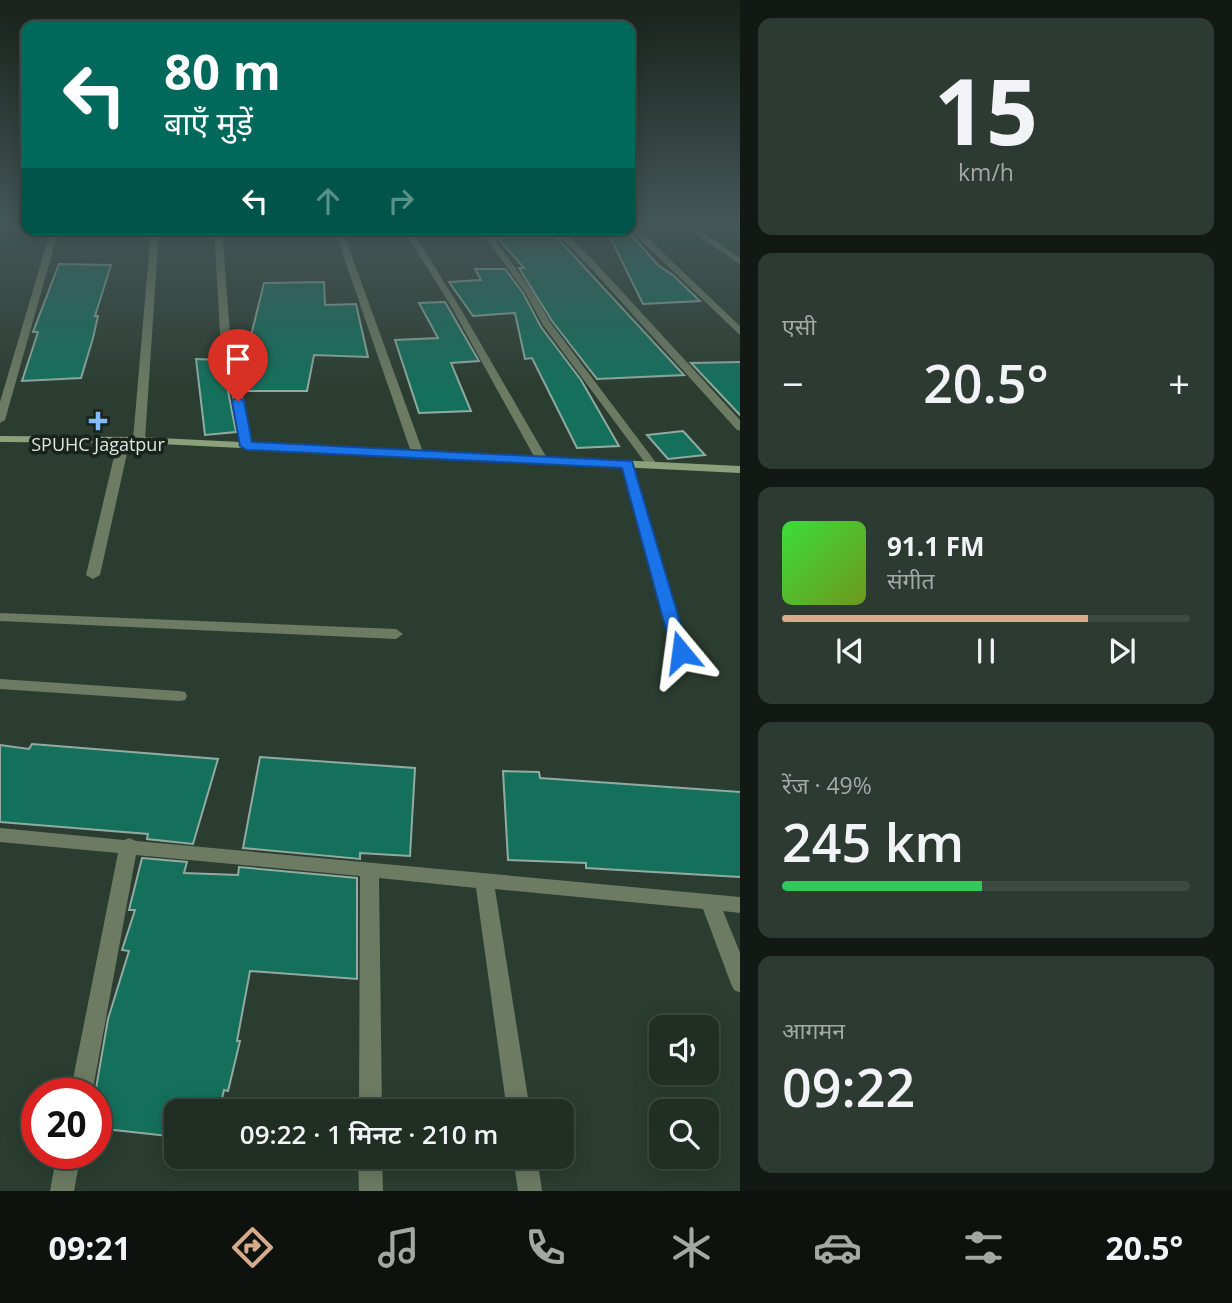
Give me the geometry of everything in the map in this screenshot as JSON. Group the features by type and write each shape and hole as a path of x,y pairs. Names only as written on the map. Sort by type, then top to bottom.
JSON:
{"street":[{"path":"0,420 40,281"},
{"path":"139,440 151,281"},
{"path":"221,281 225,333 247,446"},
{"path":"356,281 418,455"},
{"path":"439,281 542,460"},
{"path":"521,281 546,323 653,466"},
{"path":"607,281 740,428"},
{"path":"686,281 740,333"},
{"path":"0,439 139,440 740,470"},
{"path":"93,575 124,440"},
{"path":"0,617 396,634"},
{"path":"0,684 179,696"},
{"path":"0,835 129,845 740,905"},
{"path":"84,1078 129,845"},
{"path":"369,869 370,1099"},
{"path":"484,880 516,1099"},
{"path":"710,902 740,984"},
{"path":"62,1191 66,1169"},
{"path":"370,1169 370,1191"},
{"path":"527,1169 530,1191"}],"lane":[{"path":"628,464 681,652"}],"building":[{"path":"53,281 106,281 81,378 22,381 38,332 33,332"},
{"path":"514,281 541,327 581,380 619,446 577,448 532,358 525,359 515,313 473,316 449,282"},
{"path":"527,281 597,281 684,375 597,379 552,321"},
{"path":"631,281 679,281 700,301 643,304"},
{"path":"324,282 325,305 356,304 368,357 314,355 307,391 244,391 238,360 245,360 264,283"},
{"path":"445,302 479,361 451,363 471,411 419,413 395,340 438,338 419,303"},
{"path":"196,359 222,360 236,432 205,435"},
{"path":"740,362 740,415 691,363"},
{"path":"683,431 705,455 668,459 647,435"},
{"path":"32,744 218,759 193,844 147,839 148,834 0,822 0,745 29,749"},
{"path":"260,757 415,768 410,856 360,853 360,859 243,848"},
{"path":"503,771 539,772 540,778 740,792 740,877 586,868 586,863 508,860"},
{"path":"142,858 187,862 184,873 238,875 239,867 357,878 357,979 250,971 237,1041 240,1041 228,1091 224,1090 222,1099 164,1099 164,1136 112,1130 112,1078 98,1078 108,1019 129,951 122,950 135,910 129,910"}],"place":[{"name":"SPUHC Jagatpur","path":"98,421"}],"route":[{"path":"238,401 247,446 628,464 681,652"}]}
